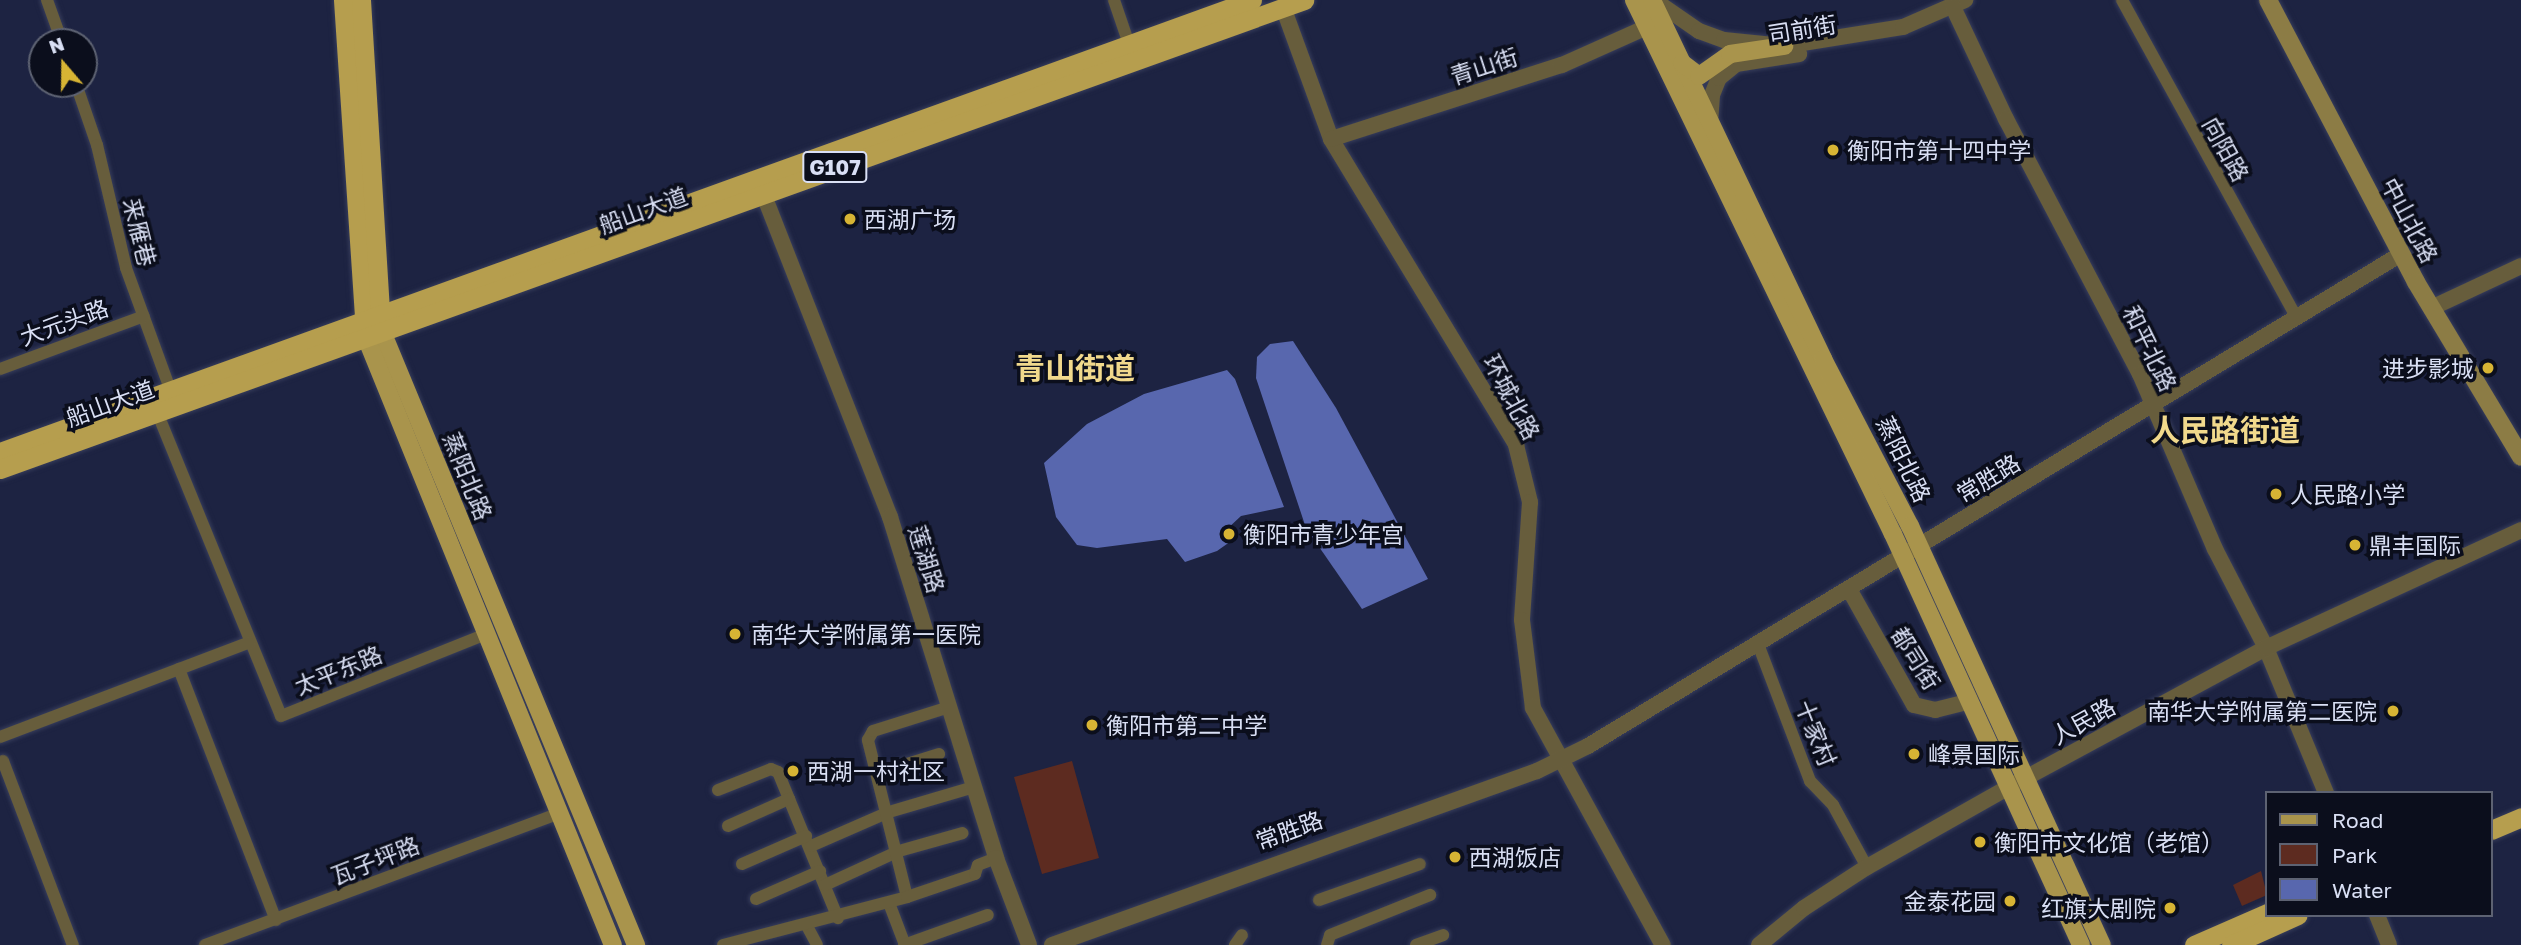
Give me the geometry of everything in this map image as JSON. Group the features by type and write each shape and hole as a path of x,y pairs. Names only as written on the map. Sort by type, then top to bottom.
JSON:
{"highway":[{"name":"蒸阳北路","path":"343,0 373,324"},
{"name":"蒸阳北路","path":"361,0 373,324"},
{"name":"船山大道","path":"0,469 157,412 373,324 1252,0"},
{"name":"船山大道","path":"0,452 170,389 763,193 1304,0"},
{"path":"2493,814 2521,802"},
{"path":"2493,829 2521,817"},
{"path":"2194,945 2266,913"},
{"path":"2231,945 2294,917"}],"main road":[{"name":"蒸阳北路","path":"1634,0 1903,556 2081,945"},
{"name":"蒸阳北路","path":"1653,0 1710,124 1919,547 2102,945"},
{"name":"中山北路","path":"2268,0 2401,254 2521,457"},
{"path":"1682,63 1699,76 1730,54 1784,46"},
{"name":"蒸阳北路","path":"373,324 486,634 613,945"},
{"name":"蒸阳北路","path":"373,324 636,945"}],"street":[{"path":"47,0 57,28"},
{"path":"1114,0 1129,44"},
{"name":"司前街","path":"1653,0 1699,31 1724,40 1784,46 1903,27 1979,0"},
{"name":"向阳路","path":"2122,0 2297,318"},
{"name":"司前街","path":"1710,124 1712,95 1719,78 1735,64 1905,34 1958,7"},
{"name":"和平北路","path":"1958,7 2153,405 2215,549 2266,648 2325,791"},
{"name":"环城北路","path":"1283,8 1331,138 1516,445 1530,502 1522,620 1526,678 1533,708 1663,945"},
{"name":"青山街","path":"1331,138 1562,65 1647,27"},
{"name":"来雁巷","path":"80,98 144,316 170,389"},
{"name":"莲湖路","path":"763,193 890,517 996,858 1028,945"},
{"name":"常胜路","path":"1052,945 1537,771 1758,644 2401,254"},
{"path":"2431,308 2521,266"},
{"name":"大元头路","path":"0,369 144,316"},
{"name":"太平东路","path":"157,412 281,716 486,634"},
{"name":"人民路","path":"1759,945 1804,908 1867,867 2007,788 2266,648 2521,530"},
{"name":"都司街","path":"1849,589 1914,705 1935,710 1968,702"},
{"path":"0,737 250,642"},
{"name":"十家村","path":"1758,644 1810,781 1833,805 1867,867"},
{"path":"179,669 276,920"},
{"path":"907,897 899,851 868,740 873,731 949,707"},
{"path":"878,773 939,754"},
{"name":"常胜路","path":"1034,945 1560,759"},
{"path":"3,761 73,945"},
{"path":"718,790 771,769 778,772 838,918"},
{"path":"742,864 889,812 974,787"},
{"path":"728,826 789,799"},
{"name":"瓦子坪路","path":"205,945 559,813"},
{"path":"825,885 899,851 963,832"},
{"path":"723,945 807,926 889,903 975,874 978,865 996,858"},
{"path":"1319,900 1420,864"},
{"path":"757,898 820,871"},
{"path":"1327,945 1330,934 1430,895"},
{"path":"889,903 905,945 988,915"},
{"path":"2377,917 2389,945"},
{"path":"807,926 817,945"},
{"path":"1416,945 1443,935"}],"green space":[{"path":"1072,761 1099,858 1042,874 1014,777"},
{"path":"2261,871 2266,895 2242,906 2233,885"}],"water":[{"path":"1293,341 1336,408 1428,579 1362,609 1306,528 1256,378 1257,357 1270,344"},
{"path":"1227,370 1235,379 1284,507 1241,516 1226,530 1234,539 1217,551 1185,562 1167,539 1097,548 1077,545 1056,517 1044,463 1087,424 1144,394"}],"place":[{"name":"衡阳市第十四中学","path":"1833,150"},
{"name":"西湖广场","path":"850,219"},
{"name":"进步影城","path":"2488,368"},
{"name":"人民路小学","path":"2276,494"},
{"name":"衡阳市青少年宫","path":"1229,534"},
{"name":"鼎丰国际","path":"2355,545"},
{"name":"南华大学附属第一医院","path":"735,634"},
{"name":"南华大学附属第二医院","path":"2393,711"},
{"name":"衡阳市第二中学","path":"1092,725"},
{"name":"峰景国际","path":"1914,754"},
{"name":"西湖一村社区","path":"793,771"},
{"name":"衡阳市文化馆（老馆）","path":"1980,842"},
{"name":"西湖饭店","path":"1455,857"},
{"name":"金泰花园","path":"2010,901"},
{"name":"红旗大剧院","path":"2170,908"}],"district":[{"name":"青山街道","path":"1075,368"},
{"name":"人民路街道","path":"2225,430"}]}
